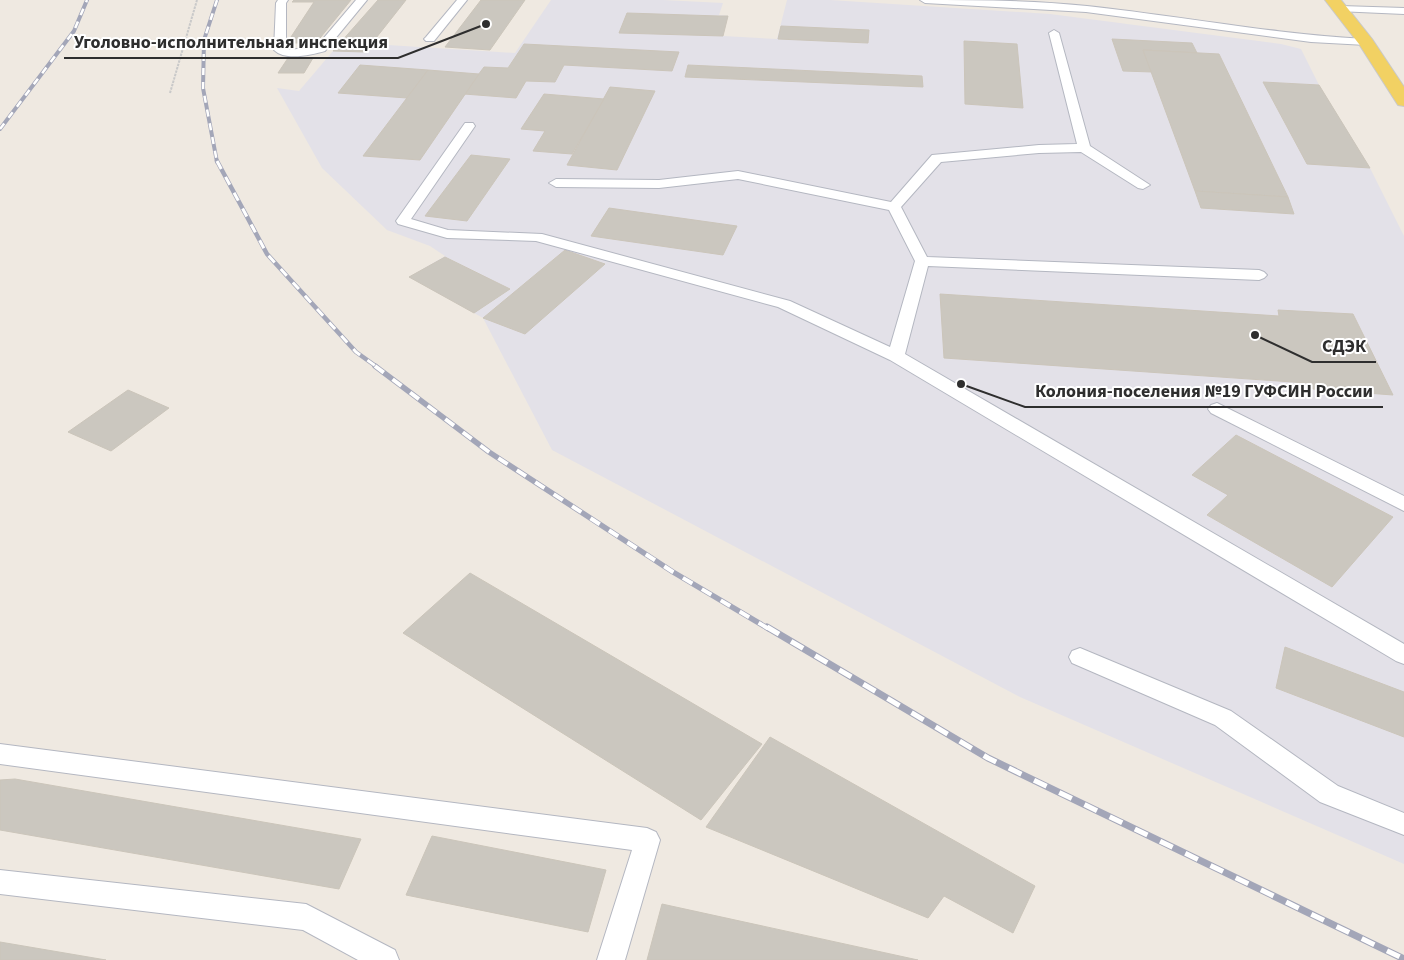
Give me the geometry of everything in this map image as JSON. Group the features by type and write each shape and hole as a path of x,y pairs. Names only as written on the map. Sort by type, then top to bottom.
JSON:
{"main road":[{"path":"1337,4 1366,42 1402,96"}],"lane":[{"path":"283,0 281,3 280,50 290,53 321,49 362,0"},
{"path":"430,39 462,0"},
{"path":"925,0 1086,10 1311,39 1366,42"},
{"path":"1337,4 1404,11"},
{"path":"1054,33 1084,148"},
{"path":"469,126 403,221 447,234 536,237 784,304 896,356 1404,649"},
{"path":"894,207 938,158 1039,149 1084,148 1144,185"},
{"path":"556,183 659,184 738,175 894,207"},
{"path":"894,207 922,261 896,356"},
{"path":"922,261 1259,275"},
{"path":"1217,409 1404,504"},
{"path":"1080,657 1223,718 1329,794 1404,824"},
{"path":"0,754 647,840 611,960"},
{"path":"0,882 306,917 385,960"}],"path":[{"path":"170,93 197,0"}],"shaded area":[{"path":"551,0 663,0 723,3 719,15 728,16 723,36 777,39 787,0 830,0 1050,14 1281,44 1301,49 1319,85 1370,168 1404,236 1404,864 1020,697 552,450 483,318 409,277 445,256 430,246 387,230 322,168 277,88 299,91 333,51 365,52 372,44 515,53"}],"building":[{"path":"294,0 351,0 316,43 287,43 314,2 292,2"},
{"path":"378,0 406,0 365,52 333,51"},
{"path":"481,0 525,0 490,50 445,47"},
{"path":"627,13 728,16 723,36 619,33"},
{"path":"781,26 869,30 868,43 778,39"},
{"path":"1112,39 1192,43 1197,53 1143,50 1152,72 1123,71"},
{"path":"964,41 1017,44 1023,108 965,104"},
{"path":"524,44 679,52 672,71 564,65 555,82 526,81 516,98 464,94 484,67 508,68"},
{"path":"1143,50 1219,54 1288,197 1195,191"},
{"path":"288,58 313,58 304,73 278,73"},
{"path":"360,65 428,70 407,98 338,93"},
{"path":"688,65 922,76 923,87 685,77"},
{"path":"428,70 479,74 420,160 363,156"},
{"path":"1263,82 1319,85 1370,168 1307,164"},
{"path":"610,87 655,91 617,170 567,165"},
{"path":"544,94 604,99 572,154 533,151 545,131 521,129"},
{"path":"471,155 510,159 467,221 425,216"},
{"path":"1195,191 1288,197 1294,214 1201,208"},
{"path":"609,208 737,226 723,255 591,236"},
{"path":"565,250 605,264 525,334 483,318"},
{"path":"445,257 510,289 474,313 409,277"},
{"path":"940,294 1279,316 1278,310 1353,314 1393,395 1313,389 1307,383 944,358"},
{"path":"128,390 169,408 111,451 68,432"},
{"path":"1236,435 1393,517 1332,587 1207,515 1228,495 1192,475"},
{"path":"470,573 762,744 701,820 403,633"},
{"path":"1285,647 1404,692 1404,737 1276,688"},
{"path":"770,737 1035,886 1013,933 944,896 928,918 706,827"},
{"path":"15,779 361,839 339,889 0,830 0,780"},
{"path":"432,836 606,870 588,932 406,895"},
{"path":"662,904 918,960 647,960"},
{"path":"0,942 106,960 0,960"}],"railway":[{"path":"0,129 74,31 87,0"},
{"path":"217,0 204,40 203,88 217,162"},
{"path":"217,161 267,254 356,352 377,367"},
{"path":"375,366 489,452 673,572 769,629"},
{"path":"767,627 988,758 1404,959"}],"place":[{"name":"Уголовно-исполнительная инспекция","path":"486,24"},
{"name":"СДЭК","path":"1255,335"},
{"name":"Колония-поселения №19 ГУФСИН России","path":"961,384"}]}
